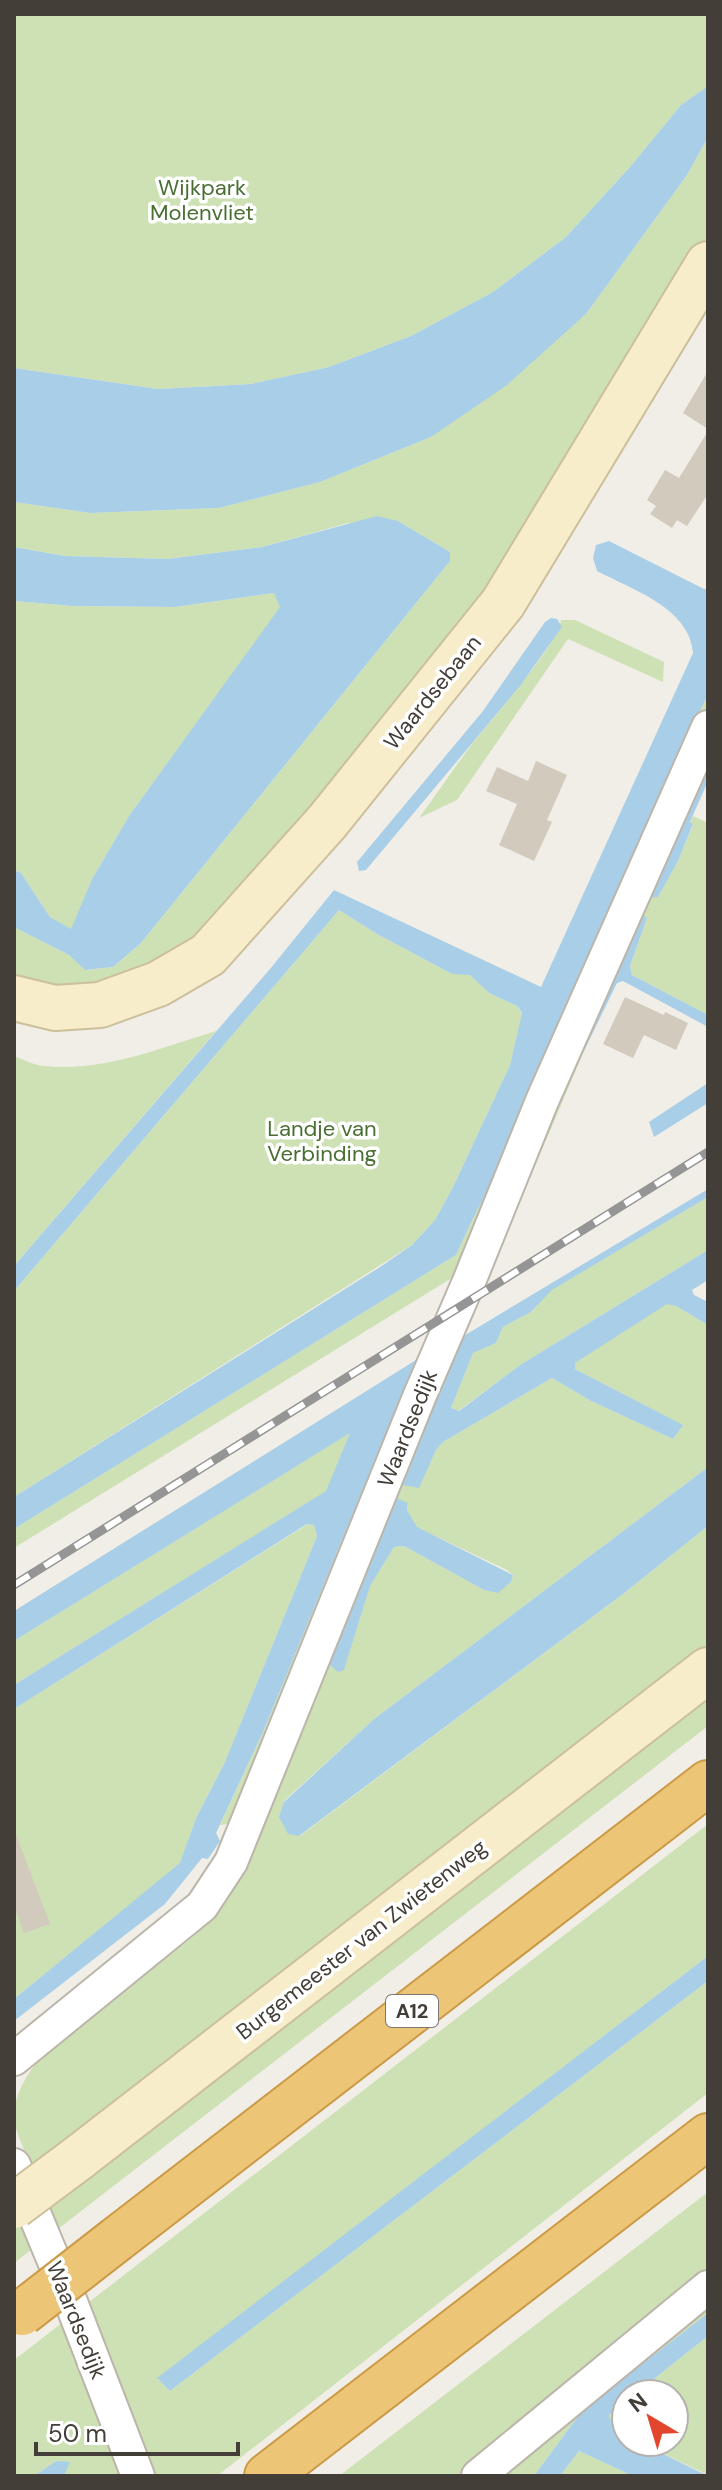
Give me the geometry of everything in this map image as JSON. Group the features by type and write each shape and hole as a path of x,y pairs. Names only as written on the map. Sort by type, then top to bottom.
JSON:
{"highway":[{"name":"A12","path":"18,2316 708,1783"},
{"path":"267,2476 708,2136"}],"street":[{"name":"Waardsebaan","path":"35,1003 100,1005 158,984 208,955 327,822 503,603 708,264"},
{"name":"Waardsedijk","path":"14,2059 202,1906 231,1862 542,1101 708,727"},
{"name":"Burgemeester van Zwietenweg","path":"14,2206 708,1670"},
{"name":"Waardsedijk","path":"14,2165 138,2476"},
{"path":"478,2476 708,2287"}],"green space":[{"name":"Wijkpark Molenvliet","path":"14,14 708,14 708,86 681,105 566,237 493,292 411,336 329,367 251,384 158,389 14,368"},
{"path":"708,137 708,237 481,612 227,913 172,962 87,990 14,980 14,927 69,955 86,970 113,967 141,943 450,561 450,552 398,521 348,523 262,547 168,559 65,556 14,547 14,502 90,513 219,508 320,482 431,437 586,314 687,175"},
{"path":"274,593 281,607 129,816 92,879 71,930 50,917 21,873 14,870 14,601 73,606 175,607"},
{"path":"561,620 575,620 664,662 663,682 568,639 457,800 419,818 549,646"},
{"path":"708,694 708,752 658,897 678,861 693,825 690,823 693,816 708,823 708,1015 632,975 630,966 647,918 577,1048 584,1051 503,1241 455,1276 14,1548 14,1529 456,1255 478,1208 497,1178 518,1120 620,884"},
{"name":"Landje van Verbinding","path":"339,910 452,974 470,974 489,993 517,1006 522,1014 510,1065 435,1220 412,1245 14,1497 14,1291"},
{"path":"216,1031 14,1266 14,1056 44,1066 88,1065 132,1057"},
{"path":"708,1197 708,1250 520,1365 458,1411 451,1408 473,1352 496,1343 503,1327 531,1312 551,1290"},
{"path":"667,1303 708,1325 708,1467 374,1719 284,1801 300,1836 623,1594 708,1526 708,1644 32,2168 18,2133 14,2112 24,2081 34,2066 44,2054 193,1937 211,1920 226,1898 233,1823 220,1825 263,1732 416,1360 462,1337 418,1488 443,1442 552,1378 591,1401 673,1439 682,1425 575,1369 575,1362","holes":["408,1503 407,1510 416,1527 513,1575 498,1592 484,1590 404,1546 394,1547 370,1585 344,1669 378,1525"]},
{"path":"351,1432 327,1491 14,1685 14,1641"},
{"path":"308,1524 314,1525 317,1536 224,1764 196,1818 180,1864 14,1999 14,1709"},
{"path":"708,1692 708,1726 14,2263 14,2230"},
{"path":"708,1824 708,1956 158,2379 170,2391 708,1981 708,2093 217,2476 64,2476 66,2474 56,2461 34,2476 14,2476 14,2360"},
{"path":"708,2192 708,2313 624,2378 610,2378 610,2389 582,2411 534,2476 339,2476"},
{"path":"708,2336 708,2475 672,2458 690,2458 690,2378 655,2378"},
{"path":"579,2451 633,2476 560,2476"}],"water":[{"path":"708,86 708,137 687,175 586,314 507,385 431,437 320,482 219,508 90,513 14,502 14,368 158,389 251,384 329,367 411,336 493,292 566,237 681,105"},
{"path":"377,516 398,521 450,552 450,561 141,943 113,967 85,970 69,955 14,927 14,870 21,873 50,917 71,929 92,879 129,816 280,607 274,593 175,607 73,606 14,601 14,547 65,556 168,559 262,547"},
{"path":"609,541 708,589 708,694 620,884 518,1120 497,1178 478,1208 456,1255 14,1529 14,1497 380,1267 412,1245 435,1220 510,1065 522,1013 517,1006 489,993 470,975 452,974 339,910 14,1291 14,1266 270,969 334,890 541,987 693,653 682,624 670,612 642,593 597,571 593,558 596,545"},
{"path":"551,618 557,619 562,627 520,686 366,870 359,871 357,862 483,711 545,622"},
{"path":"708,752 708,781 690,822 693,824 678,861 658,897 650,898 646,894"},
{"path":"641,914 647,918 630,966 632,975 708,1015 708,1027 623,981 617,983 584,1051 577,1048"},
{"path":"708,1083 708,1103 654,1137 649,1122"},
{"path":"708,1189 708,1197 552,1290 531,1312 503,1327 496,1343 473,1353 451,1408 459,1411 520,1365 708,1250 708,1280 692,1290 694,1295 708,1302 708,1325 667,1304 575,1363 575,1369 683,1425 673,1439 591,1401 552,1378 443,1442 436,1450 419,1488 403,1485 398,1474 462,1337"},
{"path":"416,1360 263,1732 216,1833 220,1841 208,1859 202,1858 165,1904 14,2021 14,1999 180,1863 196,1818 224,1764 317,1536 314,1525 307,1524 14,1709 14,1685 326,1491 350,1433 14,1641 14,1611"},
{"path":"708,1467 708,1526 623,1594 299,1836 288,1834 279,1817 284,1802 374,1719"},
{"path":"394,1497 408,1503 407,1510 417,1527 513,1575 511,1582 498,1593 484,1590 404,1546 394,1547 370,1586 344,1670 338,1672 330,1665 330,1649"},
{"path":"708,1956 708,1981 170,2391 157,2378"},
{"path":"708,2313 708,2336 655,2378 624,2378"},
{"path":"610,2389 610,2458 671,2458 708,2476 633,2476 579,2451 560,2476 534,2476 582,2411"},
{"path":"56,2461 70,2462 64,2476 34,2476"}],"building":[{"path":"708,371 708,429 683,413"},
{"path":"708,431 708,494 687,526 677,520 672,528 650,514 656,506 647,500 665,470 679,478"},
{"path":"536,761 567,775 547,820 552,822 534,861 499,845 517,804 486,791 497,767 528,781"},
{"path":"625,997 688,1023 676,1050 644,1035 633,1058 603,1044"},
{"path":"14,1835 50,1924 24,1933 14,1906"}],"railway":[{"path":"14,1585 708,1152"}]}
